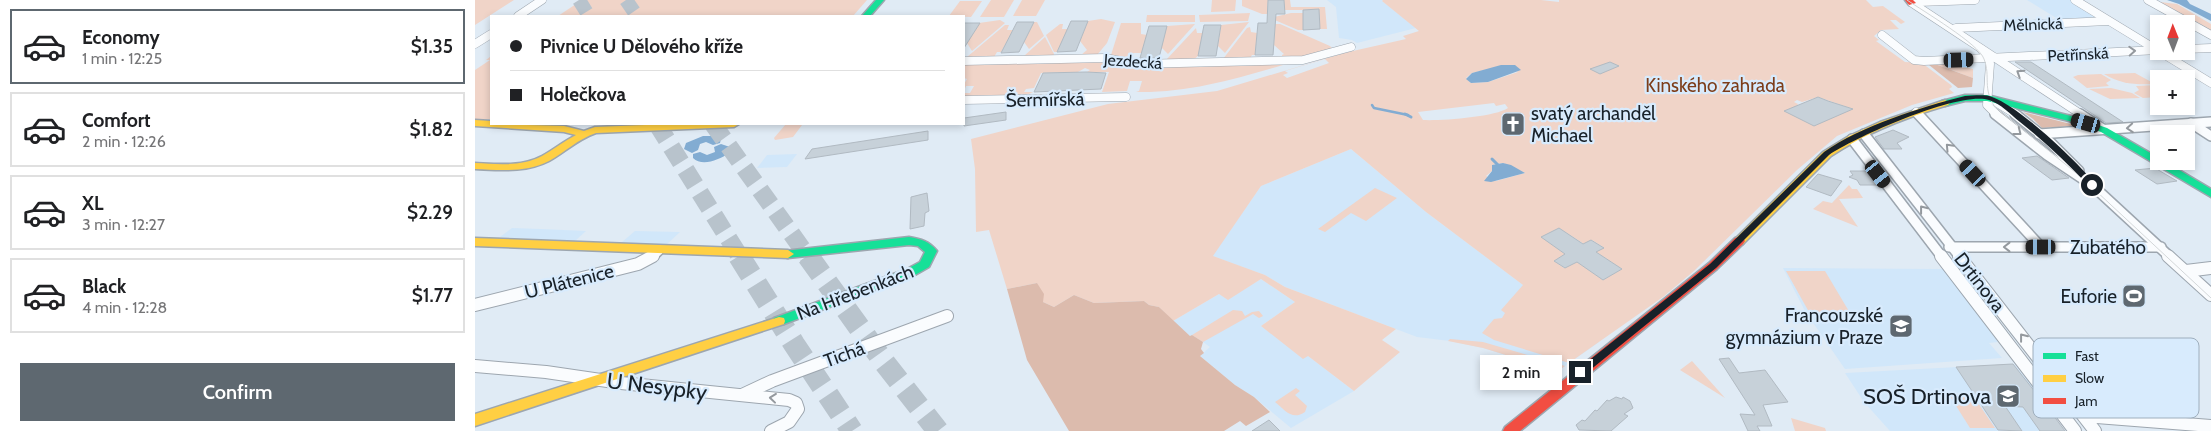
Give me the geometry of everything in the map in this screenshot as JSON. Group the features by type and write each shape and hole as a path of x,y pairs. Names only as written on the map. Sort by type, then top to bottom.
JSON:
{"street":[{"path":"520,15 543,0"},
{"path":"867,15 880,0"},
{"path":"1914,1 1975,0"},
{"path":"2075,0 2150,46"},
{"path":"2148,0 2211,35"},
{"path":"1914,1 1956,28 1974,44"},
{"path":"1914,1 1993,58 2104,130 2209,192"},
{"name":"Mělnická","path":"1956,28 2109,21"},
{"path":"475,44 490,35"},
{"name":"Petřínská","path":"1882,35 1914,60 2150,50"},
{"name":"Jezdecká","path":"965,61 1105,58 1138,64 1303,60 1351,47"},
{"path":"2195,49 2211,48"},
{"path":"1993,58 1987,106 2047,154 2092,185"},
{"path":"2173,60 2211,83"},
{"name":"Šermířská","path":"965,100 1126,97"},
{"path":"1510,431 1575,376 1713,266 1827,154 1852,139 1916,112 1965,98 1989,98 2072,119 2104,130"},
{"path":"1989,98 2005,106 2063,154 2092,185 2211,295"},
{"path":"1916,112 2041,247"},
{"path":"2039,134 2211,122"},
{"path":"2191,123 2211,136"},
{"path":"475,124 490,125"},
{"path":"493,125 564,129 581,133"},
{"path":"475,166 509,168 529,165 546,158 567,141 581,133 605,129 708,125"},
{"name":"Drtinova","path":"1864,134 2033,350"},
{"name":"Drtinova","path":"1852,139 2033,376"},
{"name":"Na Hřebenkách","path":"475,242 791,254 909,241 922,243 931,251 928,261 917,270 746,332 475,420"},
{"name":"Zubatého","path":"1935,247 2161,247"},
{"name":"U Plátenice","path":"475,305 638,264 652,257 659,250"},
{"path":"2186,271 2211,268"},
{"name":"Tichá","path":"741,395 772,381 947,316"},
{"name":"U Nesypky","path":"475,366 546,372 789,400 797,405 797,413 791,420 771,431"},
{"name":"Drtinova","path":"2065,418 2075,431"},
{"name":"Drtinova","path":"2085,418 2095,431"},
{"path":"2109,418 2211,426"}],"shaded area":[{"path":"1327,0 1383,0 1416,28 1357,43 1352,40 1339,38 1336,7"},
{"path":"2027,0 2070,0 2101,19 2061,21"},
{"path":"1935,64 1973,78 1972,87 1958,88 1929,65"},
{"path":"2023,112 2075,125 2075,126 2042,128"},
{"path":"1351,149 1426,212 1599,342 1558,371 1483,348 1417,337 1285,287 1265,275 1212,256 1261,186"},
{"path":"797,154 787,167 757,168 767,155"},
{"path":"512,228 586,231 575,241 500,237"},
{"path":"635,231 680,232 666,245 621,243"},
{"name":"Francouzské gymnázium v Praze","path":"1783,268 1944,269 1998,342 1989,343 2002,358 1845,369 1805,311"},
{"path":"1261,279 1295,302 1261,326 1302,356 1308,356 1354,391 1291,428 1200,356 1210,347 1193,335 1190,336 1173,321 1219,294 1228,299"},
{"path":"1037,283 1044,294 1043,302 1054,307 1074,295 1094,303 1144,301 1149,305 1159,307 1190,336 1192,335 1203,342 1201,349 1204,353 1200,356 1235,385 1254,397 1270,412 1246,426 1240,421 1224,431 1069,431 1027,360 1007,289"},
{"path":"2014,364 2033,387 2033,418 2055,418 2065,431 1890,431 1864,402 1845,373"}],"green space":[{"path":"475,0 514,0 490,15 475,25"},
{"path":"582,0 867,0 854,15 560,15"},
{"path":"991,0 1014,0 1004,17 980,17"},
{"path":"1022,0 1045,0 1036,16 1013,16"},
{"path":"1212,0 1236,0 1235,11 1211,12"},
{"path":"1242,0 1268,0 1267,14 1262,14 1242,6"},
{"path":"1284,0 1290,0 1291,7 1325,7 1327,29 1320,29 1319,10 1284,10"},
{"name":"Kinského zahrada","path":"1866,0 1873,7 1883,6 1905,22 1901,24 1896,20 1890,20 1899,29 1881,30 1874,36 1879,40 1876,41 1905,62 1922,63 1951,85 1952,87 1949,89 1954,93 1912,105 1837,136 1797,170 1694,271 1663,297 1569,363 1494,340 1482,333 1494,319 1502,318 1505,313 1501,310 1523,285 1426,212 1351,149 1261,186 1213,256 1265,275 1285,287 1396,329 1382,340 1400,352 1354,391 1308,356 1303,359 1261,326 1295,302 1261,279 1228,300 1219,294 1173,321 1159,307 1149,305 1144,301 1094,303 1074,295 1054,307 1043,302 1037,283 1007,289 989,230 976,232 975,169 971,139 1108,104 1217,91 1344,53 1406,39 1403,36 1419,31 1382,1","holes":["1325,59 1329,63 1287,78 1283,75 1288,73 1285,71","1506,65 1518,72 1488,82 1471,83 1466,78 1472,73","1818,97 1853,109 1797,106 1798,104 1794,102 1797,100 1802,102","1494,103 1496,106 1505,104 1508,108 1492,114 1442,120 1423,120 1418,112","1503,163 1525,173 1496,181 1486,176 1492,171 1492,165","1559,228 1584,244 1592,240 1603,247 1596,252 1622,269 1603,280 1577,262 1564,268 1554,261 1565,254 1541,237"]},
{"path":"960,1 982,1 971,17 950,15"},
{"path":"2160,2 2177,4 2211,24 2211,30 2195,21 2195,15 2184,15"},
{"path":"1250,13 1248,21 1200,22 1199,15"},
{"path":"1291,13 1303,13 1303,30 1298,30 1270,18"},
{"path":"1147,15 1195,15 1195,22 1146,22"},
{"path":"1101,19 1115,22 1107,43 1097,55 1081,55 1087,50 1080,41 1088,21"},
{"path":"1000,20 1005,23 972,51 967,43 979,23"},
{"path":"1034,22 1037,22 1044,36 1029,49 1024,42"},
{"path":"1249,22 1225,53 1218,46 1221,25"},
{"path":"1121,23 1141,23 1141,34 1147,35 1142,53 1134,53 1127,58 1111,55"},
{"path":"1060,24 1063,24 1062,29 1068,29 1057,52 1054,52 1046,35"},
{"path":"1195,24 1168,54 1161,47 1167,26"},
{"path":"1275,24 1280,24 1333,49 1306,57 1282,58 1284,54 1274,45"},
{"path":"1005,25 1009,25 1007,30 1013,30 1001,52 997,52 994,57 967,57"},
{"path":"1250,27 1251,32 1257,33 1255,55 1252,55 1250,58 1223,59 1247,28"},
{"path":"1196,28 1197,33 1203,33 1198,56 1193,60 1166,60"},
{"path":"1045,37 1054,54 1053,56 1024,56"},
{"path":"490,60 490,119 475,119 475,70"},
{"path":"1108,61 1283,63 1283,65 1193,88 1155,92 1136,92 1139,91 1142,81 1130,81 1127,91 1102,92 1109,72 1087,72 1090,70 1085,68 1078,72 1041,73 1034,88 1026,89 1024,92 1033,92 1029,94 965,97 965,93 970,93 974,86 966,86 965,88 967,79 965,78 965,64"},
{"path":"1959,63 1960,66 1973,69 1973,78 1935,64"},
{"path":"2135,73 2150,81 2150,84 2128,83 2104,74"},
{"path":"2101,74 2111,80 2106,83 2109,86 2087,88 2073,77 2078,75"},
{"path":"2150,85 2150,98 2143,98 2134,93 2139,90 2136,86"},
{"path":"2111,88 2132,93 2140,98 2110,99 2089,89"},
{"path":"785,125 802,125 793,137 775,140 774,138"},
{"path":"1849,185 1852,189 1857,189 1863,198 1839,199 1858,227 1813,209 1823,201 1832,203"},
{"path":"1375,188 1397,198 1366,221 1351,213 1325,232 1318,229"},
{"path":"1786,271 1825,271 1850,313 1809,312"},
{"path":"1233,310 1242,311 1245,316 1259,311 1263,316 1259,318 1253,314 1203,342 1192,335"},
{"path":"1450,339 1483,342 1565,366 1558,371 1483,348 1448,341"},
{"path":"1692,361 1725,398 1680,370"},
{"path":"1296,388 1300,391 1295,395 1307,406 1305,412 1292,415 1275,402"},
{"path":"1948,393 1972,394 1995,428 1970,428"},
{"path":"1791,418 1825,428 1826,431 1795,431"}],"water":[{"path":"2167,0 2187,0 2190,4 2211,14 2211,21 2179,4"},
{"path":"1501,65 1515,65 1521,70 1488,82 1471,83 1466,79 1472,73"},
{"path":"703,136 716,136 721,139 720,143 713,145 706,142 700,144 698,150 692,153 684,149 686,143"},
{"path":"721,144 730,147 729,153 720,158 711,162 701,162 693,158 693,154 700,152 707,155 715,152 714,147"},
{"path":"1503,163 1525,173 1491,182 1484,181 1492,171 1492,165"}],"building":[{"path":"1268,0 1284,0 1285,14 1276,14 1273,55 1255,55 1258,23 1267,23"},
{"path":"1319,9 1320,29 1303,30 1303,10"},
{"path":"1071,21 1088,21 1076,51 1057,52"},
{"path":"1017,22 1034,22 1019,52 1001,53"},
{"path":"965,23 980,23 965,46"},
{"path":"1204,25 1221,25 1216,56 1198,56"},
{"path":"1149,26 1167,26 1159,58 1140,58"},
{"path":"1610,62 1619,66 1600,74 1590,69"},
{"path":"2015,62 2031,62 2123,122 2106,123"},
{"path":"1043,73 1106,73 1101,89 1034,92"},
{"path":"1818,97 1853,109 1814,126 1784,111"},
{"path":"1006,112 1006,120 964,126 965,118"},
{"path":"1893,130 1909,137 1897,143 1902,149 1884,149 1875,137"},
{"path":"928,131 928,140 805,159 812,149"},
{"path":"2037,156 2069,178 2052,180 2022,158"},
{"path":"2150,168 2158,170 2177,181 2157,184 2135,170"},
{"path":"1850,171 1868,171 1879,185 1860,185 1857,180 1849,177 1853,175"},
{"path":"1818,174 1842,181 1831,196 1806,187"},
{"path":"927,193 929,211 925,213 924,226 910,229 911,197"},
{"path":"1559,228 1583,244 1591,240 1604,248 1596,252 1622,269 1603,280 1577,262 1565,268 1554,261 1565,254 1541,237"},
{"path":"1729,358 1739,373 1765,370 1788,402 1763,405 1772,426 1757,426 1760,431 1748,431 1740,414 1755,415 1719,359"},
{"name":"SOŠ Drtinova","path":"2013,364 2033,389 2033,418 2055,418 2065,431 2040,431 2023,407 2005,406 2022,431 1998,430 1956,367"},
{"path":"1616,397 1622,399 1623,397 1630,401 1633,408 1624,414 1628,416 1611,431 1579,430 1576,425 1582,420 1585,421 1607,400 1609,401"},
{"path":"1269,420 1280,431 1252,431"}],"waterway":[{"path":"1372,105 1374,108 1406,115"},
{"path":"1406,115 1411,117"},
{"path":"1492,159 1499,166"}],"tunnel":[{"path":"579,0 588,15"},
{"path":"626,0 636,15"},
{"path":"658,125 740,257"},
{"path":"714,125 808,257"},
{"path":"739,256 794,344 852,431"},
{"path":"808,256 884,362 938,431"}],"tram line":[{"path":"1907,0 1962,37 1980,53 1986,65 1989,94 1995,107 2081,177 2211,298"}],"traffic: fast":[{"path":"867,15 880,0"},
{"path":"1945,103 1965,98 1987,98 2072,119 2104,130 2211,194"},
{"path":"779,321 911,272 925,264 931,251 922,243 909,241 788,254"}],"traffic: slow":[{"path":"1739,241 1827,154 1853,138 1884,124 1945,103"},
{"path":"475,123 490,124"},
{"path":"505,125 564,129 581,133"},
{"path":"475,166 510,167 528,165 544,159 581,136 595,130 711,125"},
{"path":"475,242 788,254"},
{"path":"475,420 779,321"}],"traffic: jam":[{"path":"1909,0 1912,3"},
{"path":"1510,431 1713,266 1739,241"}],"place":[{"name":"svatý archanděl Michael","path":"1513,124"},
{"name":"Euforie","path":"2134,296"},
{"name":"Francouzské gymnázium v Praze","path":"1901,326"},
{"name":"SOŠ Drtinova","path":"2008,396"}],"route":[{"path":"1580,372 1713,266 1827,154 1842,143 1925,109 1965,98 1989,98 2005,106 2063,154 2092,185"}]}
